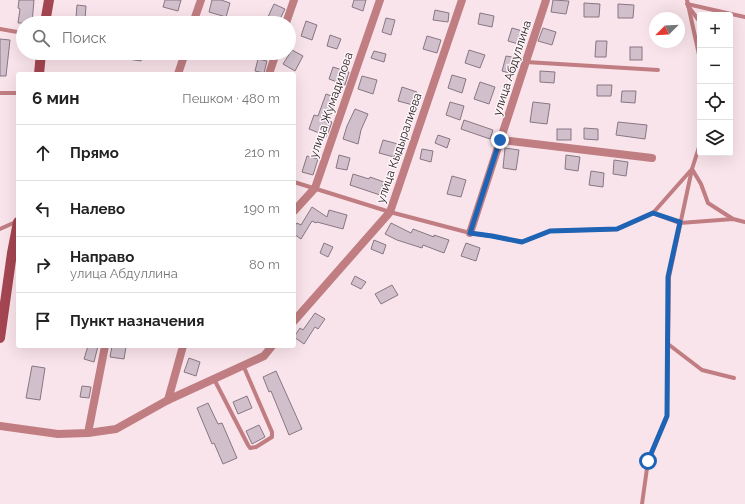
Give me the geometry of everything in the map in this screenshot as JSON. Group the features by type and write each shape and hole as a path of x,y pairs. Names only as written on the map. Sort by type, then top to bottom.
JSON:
{"main road":[{"path":"47,16 49,0"},
{"path":"38,72 40,60"},
{"path":"0,338 2,308 16,232"}],"street":[{"path":"195,16 201,0"},
{"path":"288,16 294,0"},
{"name":"улица Жумадилова","path":"296,209 315,188 380,0"},
{"name":"улица Кыдыралиева","path":"296,319 390,212 462,0"},
{"name":"улица Абдуллина","path":"470,233 546,0"},
{"path":"179,72 182,60"},
{"path":"270,72 274,60"},
{"path":"500,140 652,158"},
{"path":"88,433 105,348"},
{"path":"168,400 182,348"},
{"path":"0,426 58,434 88,433 116,429 168,400 264,356 270,348"}],"lane":[{"path":"687,2 722,12"},
{"path":"687,2 697,17"},
{"path":"687,2 697,48"},
{"path":"733,15 745,17"},
{"path":"0,29 16,32"},
{"path":"526,62 658,70"},
{"path":"0,93 16,93"},
{"path":"642,504 648,461 667,416 668,277 692,169 697,153"},
{"path":"296,183 390,212 470,233 522,242 550,231 617,229 653,213 692,169"},
{"path":"692,169 701,184 708,203 733,219"},
{"path":"653,213 680,222 733,219 745,222"},
{"path":"0,229 16,222"},
{"path":"668,344 702,370 734,378"},
{"path":"214,379 248,445 250,448 256,448 272,437 272,432 243,365"}],"building":[{"path":"19,0 34,0 33,16 19,16 20,9 18,8"},
{"path":"165,0 181,0 178,11 163,7"},
{"path":"212,0 221,0 230,3 226,16 209,12"},
{"path":"354,0 366,0 363,11 352,7"},
{"path":"553,0 569,1 566,14 551,12"},
{"path":"584,3 600,4 599,17 584,17"},
{"path":"274,4 285,9 282,16 268,16"},
{"path":"618,4 634,5 633,18 618,18"},
{"path":"77,5 86,6 85,16 76,16"},
{"path":"435,10 449,13 448,22 433,20"},
{"path":"480,13 494,16 492,27 478,24"},
{"path":"386,18 395,20 391,35 382,32"},
{"path":"306,21 317,25 312,40 301,36"},
{"path":"512,28 526,32 522,45 508,41"},
{"path":"543,28 556,32 552,45 538,41"},
{"path":"330,35 341,39 337,49 327,46"},
{"path":"427,36 441,40 437,53 423,49"},
{"path":"0,39 10,40 6,76 0,76"},
{"path":"596,41 607,41 606,57 595,57"},
{"path":"630,47 642,47 642,60 630,60"},
{"path":"469,50 485,55 480,68 465,63"},
{"path":"374,51 386,54 384,62 371,58"},
{"path":"296,52 303,56 295,71 283,64 286,60 296,60"},
{"path":"506,56 517,58 513,74 502,71"},
{"path":"258,60 267,61 264,72 255,71"},
{"path":"333,67 349,72 345,85 329,79"},
{"path":"540,71 555,72 554,83 540,82"},
{"path":"452,75 466,79 462,93 448,88"},
{"path":"362,76 377,80 373,94 358,89"},
{"path":"480,82 495,87 489,104 474,99"},
{"path":"597,85 612,85 611,96 597,96"},
{"path":"402,87 417,92 413,105 398,101"},
{"path":"622,91 636,91 635,103 621,102"},
{"path":"326,94 337,98 329,121 332,122 327,136 309,129 314,115 318,116"},
{"path":"450,102 464,106 460,120 446,115"},
{"path":"533,102 550,104 547,124 530,122"},
{"path":"355,109 368,114 361,130 358,144 343,139"},
{"path":"464,120 493,130 490,139 461,129"},
{"path":"618,122 647,125 645,139 616,135"},
{"path":"584,128 598,129 598,140 584,139"},
{"path":"557,129 571,129 571,140 557,140"},
{"path":"438,135 450,139 447,148 435,143"},
{"path":"383,140 398,144 394,157 379,153"},
{"path":"505,148 519,150 516,170 503,168"},
{"path":"422,149 433,151 431,162 420,159"},
{"path":"339,155 350,158 347,170 336,168"},
{"path":"566,155 580,157 578,171 565,169"},
{"path":"307,156 318,159 313,175 302,172"},
{"path":"614,160 628,162 626,176 613,174"},
{"path":"591,171 604,173 603,187 589,185"},
{"path":"353,174 369,179 370,177 384,182 380,195 350,185"},
{"path":"452,176 466,180 461,197 447,194"},
{"path":"312,207 327,217 329,210 347,215 343,229 312,221 301,239 296,235 296,224 297,223 301,225"},
{"path":"391,223 411,233 413,229 434,237 434,235 449,240 444,253 423,245 422,248 397,240 385,234"},
{"path":"374,240 386,245 383,254 371,249"},
{"path":"324,243 333,247 328,257 320,253"},
{"path":"466,243 480,248 476,261 461,256"},
{"path":"355,276 366,282 361,289 351,284"},
{"path":"392,285 398,295 381,304 375,294"},
{"path":"315,313 325,319 318,329 315,327 304,344 296,338 296,334 300,328 303,330"},
{"path":"87,348 98,348 94,362 84,359"},
{"path":"112,348 126,348 124,359 110,357"},
{"path":"189,358 200,362 196,376 184,372"},
{"path":"32,366 45,368 40,400 26,398"},
{"path":"276,371 302,429 289,435 271,391 269,392 263,377"},
{"path":"82,386 91,387 89,398 80,397"},
{"path":"247,396 252,408 238,414 233,402"},
{"path":"208,403 218,424 222,423 237,458 223,464 214,443 212,444 197,408"},
{"path":"259,425 265,437 252,444 246,431"}],"route":[{"path":"500,140 470,233 522,242 550,231 617,229 653,213 680,222 668,277 667,416 648,461"}]}
